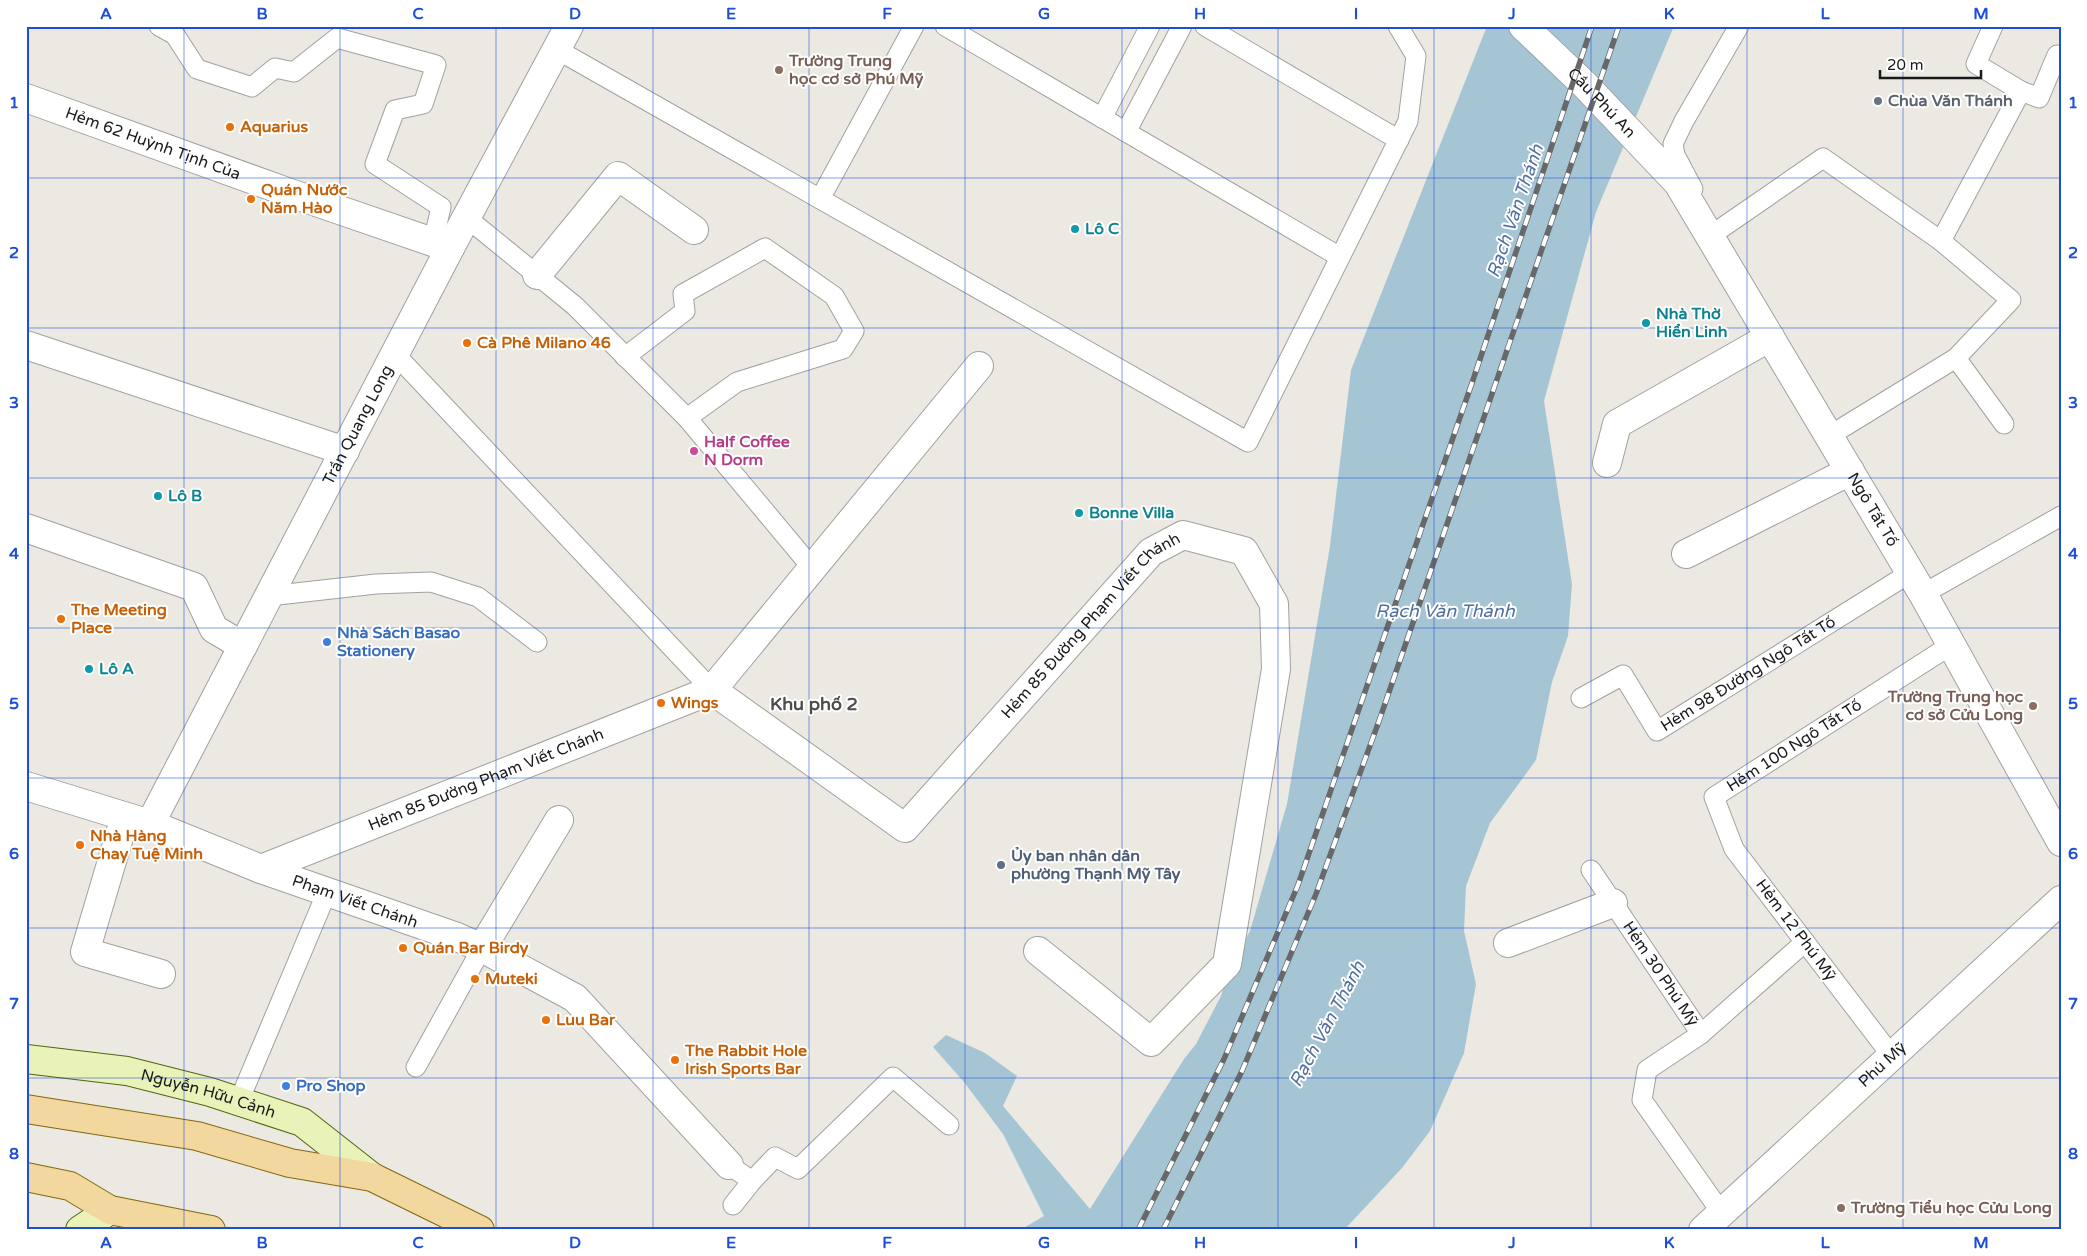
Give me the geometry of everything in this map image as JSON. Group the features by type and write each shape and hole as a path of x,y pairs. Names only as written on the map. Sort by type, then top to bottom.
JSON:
{"main road":[{"name":"Nguyễn Hữu Cảnh","path":"26,1059 127,1071 239,1101 302,1122 372,1177 480,1230"},
{"name":"Nguyễn Hữu Cảnh","path":"26,1109 197,1136 290,1163 372,1177"},
{"path":"26,1178 70,1186 110,1210 211,1230"},
{"path":"80,1230 110,1210"}],"street":[{"name":"Cầu Phú An","path":"1523,26 1584,84 1678,183"},
{"name":"Trần Quang Long","path":"161,974 85,952 137,821 243,646 396,354 442,245 467,218 562,38"},
{"name":"Hẻm 62 Huỳnh Tịnh Của","path":"26,98 272,187 442,245"},
{"path":"537,275 618,176 694,230"},
{"name":"Ngô Tất Tố","path":"1678,183 1917,584 2061,842"},
{"path":"1607,463 1617,424 1770,337"},
{"path":"26,345 345,451"},
{"name":"Hẻm 85 Đường Phạm Viết Chánh","path":"261,869 712,690 979,366"},
{"path":"1686,554 1850,471"},
{"path":"26,528 194,586 214,630 243,646"},
{"name":"Hẻm 85 Đường Phạm Viết Chánh","path":"712,690 905,828 1151,552 1183,535 1244,551 1274,604 1276,668 1226,964 1151,1042 1038,951"},
{"name":"Phạm Viết Chánh","path":"26,786 137,821 261,869 457,937 482,948 575,998 729,1165"},
{"path":"482,948 559,820"},
{"name":"Phú Mỹ","path":"1712,1221 2061,900"},
{"path":"1508,943 1613,903"}],"lane":[{"path":"159,26 175,35 197,68 252,87 275,68 294,72 337,38 436,65 423,104 395,110 375,164 441,207 442,245"},
{"path":"820,199 914,26"},
{"path":"945,26 1340,257"},
{"path":"1102,118 1150,26"},
{"path":"1126,132 1182,26"},
{"path":"1205,26 1398,140"},
{"path":"562,38 820,199 1248,442 1408,121 1416,56 1398,26"},
{"path":"1710,236 1710,221 1675,155 1673,144 1684,121 1739,26"},
{"path":"1993,26 1976,64 2021,91 2039,98 2057,55"},
{"path":"1941,241 2021,91"},
{"path":"1710,236 1823,158 1941,241 2011,300 1956,358 1829,436"},
{"path":"467,218 575,306 687,418 813,569"},
{"path":"626,357 685,311 683,294 765,248 834,296 854,331 843,348 737,382 687,418"},
{"path":"396,354 712,690"},
{"path":"1956,358 2004,424"},
{"path":"1917,584 2061,516"},
{"path":"269,596 376,584 431,582 478,597 537,642"},
{"name":"Hẻm 98 Đường Ngô Tất Tố","path":"1581,698 1623,675 1657,731 1917,584"},
{"name":"Hẻm 100 Ngô Tất Tố","path":"1714,797 1951,645"},
{"name":"Hẻm 12 Phú Mỹ","path":"1714,797 1734,849 1891,1055"},
{"name":"Hẻm 30 Phú Mỹ","path":"1591,870 1701,1034 1647,1070 1642,1100 1712,1221"},
{"path":"239,1101 327,892"},
{"path":"1701,1034 1805,942"},
{"path":"416,1067 482,948"},
{"path":"733,1205 752,1181 775,1157 798,1170 893,1077 949,1125"},
{"path":"729,1165 752,1181"}],"water":[{"name":"Rạch Văn Thánh","path":"1487,26 1674,26 1596,212 1544,401 1572,584 1568,636 1552,682 1536,760 1490,823 1466,886 1464,931 1476,984 1464,1053 1430,1131 1402,1168 1344,1230 1020,1230 1044,1216 1003,1134 964,1082 933,1047 946,1035 985,1053 1017,1076 1003,1106 1090,1209 1184,1059 1196,1044 1221,996 1228,973 1250,931 1287,804 1330,546 1351,370"}],"railway":[{"path":"1138,1230 1224,1059 1298,885 1473,380 1592,26"},
{"path":"1163,1230 1242,1071 1316,894 1379,721 1619,26"}],"place":[{"name":"Trường Trung học cơ sở Phú Mỹ","path":"779,70"},
{"name":"Chùa Văn Thánh","path":"1878,101"},
{"name":"Aquarius","path":"230,127"},
{"name":"Quán Nước Năm Hào","path":"251,199"},
{"name":"Lô C","path":"1075,229"},
{"name":"Nhà Thờ Hiển Linh","path":"1646,323"},
{"name":"Cà Phê Milano 46","path":"467,343"},
{"name":"Half Coffee N Dorm","path":"694,451"},
{"name":"Lô B","path":"158,496"},
{"name":"Bonne Villa","path":"1079,513"},
{"name":"The Meeting Place","path":"61,619"},
{"name":"Nhà Sách Basao Stationery","path":"327,642"},
{"name":"Lô A","path":"89,669"},
{"name":"Wings","path":"661,703"},
{"name":"Trường Trung học cơ sở Cửu Long","path":"2033,706"},
{"name":"Nhà Hàng Chay Tuệ Minh","path":"80,845"},
{"name":"Ủy ban nhân dân phường Thạnh Mỹ Tây","path":"1001,865"},
{"name":"Quán Bar Birdy","path":"403,948"},
{"name":"Muteki","path":"475,979"},
{"name":"Luu Bar","path":"546,1020"},
{"name":"The Rabbit Hole Irish Sports Bar","path":"675,1060"},
{"name":"Pro Shop","path":"286,1086"},
{"name":"Trường Tiểu học Cửu Long","path":"1841,1208"}],"district":[{"name":"Khu phố 2","path":"814,704"}]}
